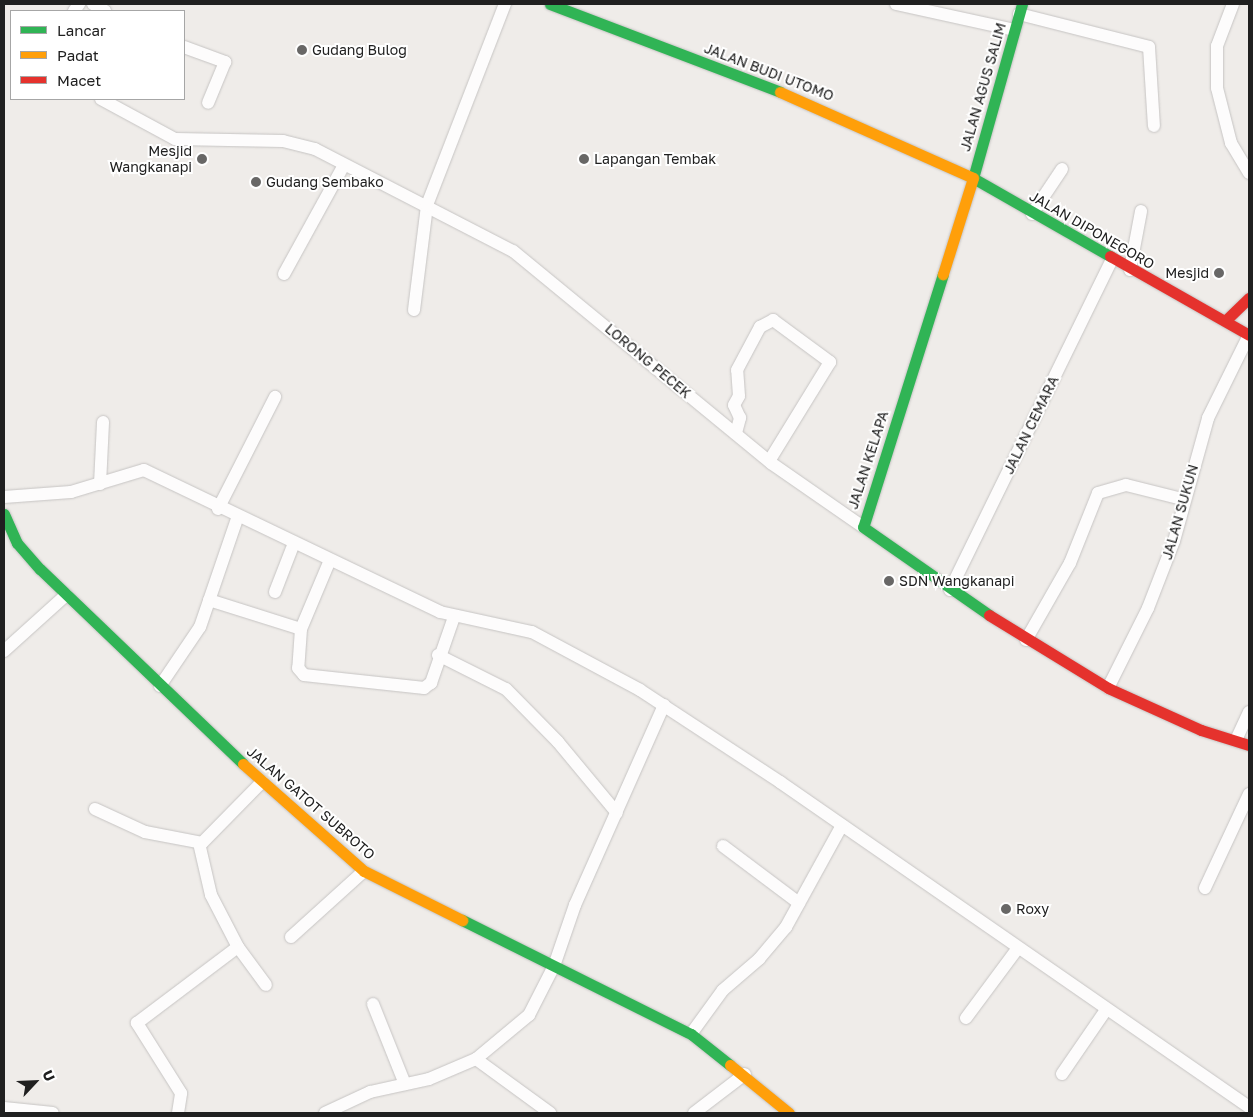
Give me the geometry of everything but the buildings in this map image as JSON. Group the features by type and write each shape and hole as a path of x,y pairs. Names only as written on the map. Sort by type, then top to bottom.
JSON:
{"main road":[{"name":"JALAN BUDI UTOMO","path":"550,4 585,9 829,111 973,178"},
{"name":"JALAN AGUS SALIM","path":"973,178 1021,9"},
{"name":"JALAN DIPONEGORO","path":"973,178 1112,260 1226,320 1249,335"},
{"name":"JALAN KELAPA","path":"973,178 863,527 950,590 1026,640 1108,688 1202,730 1249,745"},
{"path":"1226,320 1249,298"},
{"name":"JALAN GATOT SUBROTO","path":"4,514 19,547 66,595 262,782 364,871 691,1034 745,1074 789,1113"}],"street":[{"path":"414,310 426,205 505,4"},
{"path":"896,4 1014,30"},
{"path":"1233,4 1217,46 1217,88 1231,143 1249,173"},
{"path":"1021,9 1149,47 1154,126"},
{"path":"185,47 225,62 208,103"},
{"name":"LORONG PECEK","path":"103,100 176,138 283,141 315,149 426,205 528,261 769,460 863,527"},
{"path":"284,274 344,164"},
{"path":"1032,214 1062,169"},
{"path":"1130,270 1141,211"},
{"name":"JALAN CEMARA","path":"950,590 1112,260"},
{"path":"736,433 740,418 734,404 739,396 737,370 760,327 773,320 830,362 769,460"},
{"name":"JALAN SUKUN","path":"1108,688 1151,599 1174,541 1182,499 1208,418 1249,335"},
{"path":"218,508 274,397"},
{"path":"100,484 103,422"},
{"path":"4,497 62,493 100,484 144,470 218,508 454,617 532,632 664,705 842,825 1106,1010 1168,1046 1249,1107"},
{"path":"1026,640 1070,563 1098,494 1126,486 1182,499"},
{"path":"160,686 200,627 238,516"},
{"path":"275,592 294,543"},
{"path":"330,560 301,629 298,668 313,678 424,688 431,683 438,655 454,617"},
{"path":"4,651 66,595"},
{"path":"209,600 301,629"},
{"path":"438,655 506,689 558,742 617,813"},
{"path":"328,1112 370,1092 405,1084 476,1060 529,1015 554,966 575,904 664,705"},
{"path":"1236,740 1249,712"},
{"path":"199,843 262,782"},
{"path":"1205,888 1245,814 1249,794"},
{"path":"94,809 145,832 199,843"},
{"path":"691,1034 723,990 759,959 786,926 842,825"},
{"path":"199,843 211,895 238,947 266,985"},
{"path":"723,846 799,903"},
{"path":"291,937 364,871"},
{"path":"178,1113 181,1093 137,1023 238,947"},
{"path":"966,1018 1018,948"},
{"path":"373,1004 405,1084"},
{"path":"1062,1074 1106,1010"},
{"path":"476,1060 550,1113"},
{"path":"694,1113 745,1074"},
{"path":"4,1108 53,1113"}],"traffic: fast":[{"path":"550,4 780,92"},
{"path":"1022,4 973,178 1110,256"},
{"path":"943,274 863,527 989,615"},
{"path":"4,514 17,543 40,569 243,764"},
{"path":"462,920 691,1034 730,1065"}],"traffic: slow":[{"path":"780,92 973,178 943,274"},
{"path":"243,764 364,871 462,920"},
{"path":"730,1065 789,1113"}],"traffic: jam":[{"path":"1110,256 1249,335"},
{"path":"1226,320 1249,298"},
{"path":"989,615 1108,688 1201,730 1249,745"}],"place":[{"name":"Gudang Bulog","path":"302,50"},
{"name":"Mesjid Wangkanapi","path":"202,159"},
{"name":"Lapangan Tembak","path":"584,159"},
{"name":"Gudang Sembako","path":"256,182"},
{"name":"Mesjid","path":"1219,273"},
{"name":"SDN Wangkanapi","path":"889,581"},
{"name":"Roxy","path":"1006,909"}]}
